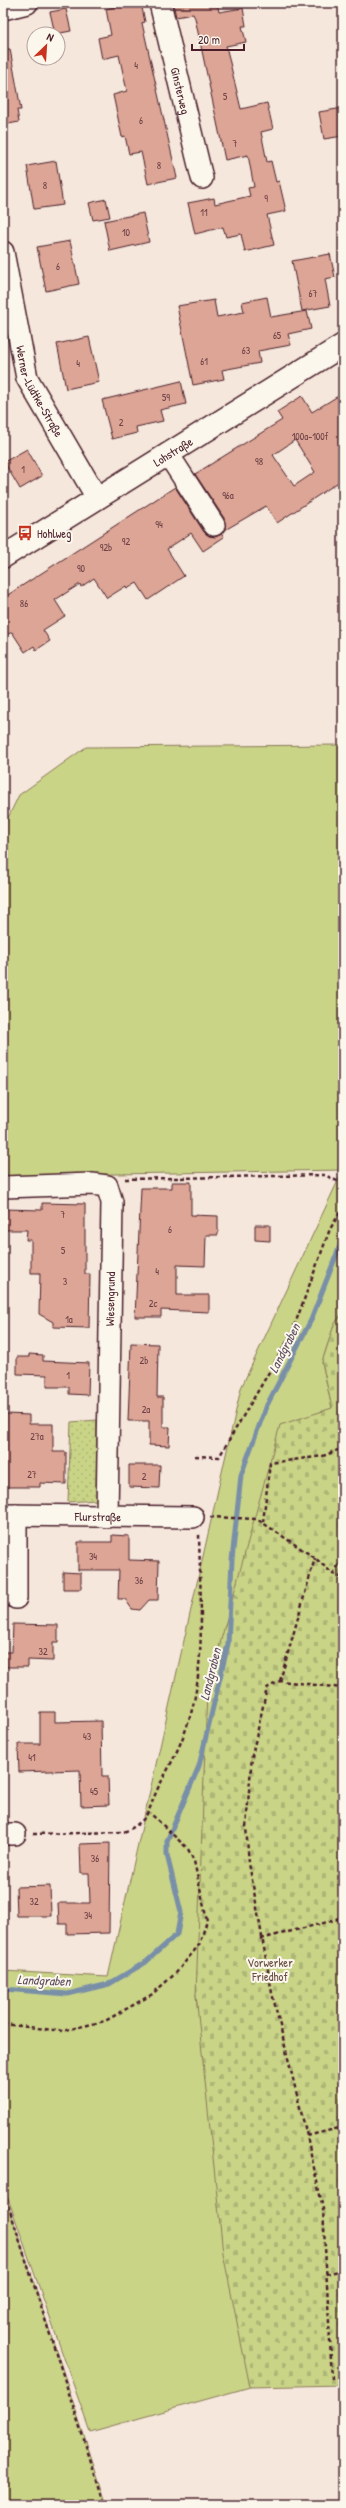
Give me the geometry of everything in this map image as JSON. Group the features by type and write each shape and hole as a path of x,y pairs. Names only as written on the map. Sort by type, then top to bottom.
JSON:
{"main road":[{"name":"Lohstraße","path":"3,557 343,345"}],"street":[{"path":"3,9 27,3"},
{"name":"Ginsterweg","path":"160,3 202,178"},
{"name":"Werner-Lüdtke-Straße","path":"3,252 27,378 97,498"},
{"path":"168,454 214,525"},
{"path":"3,1187 92,1184 107,1186"},
{"name":"Wiesengrund","path":"107,1186 112,1202 107,1517"},
{"path":"9,1515 16,1598"},
{"name":"Flurstraße","path":"9,1515 107,1517 196,1524"}],"path":[{"path":"107,1186 117,1180 325,1175 343,1184"},
{"path":"195,1456 219,1457 291,1335 330,1229 343,1208"},
{"path":"263,1522 270,1463 323,1456 343,1448"},
{"path":"216,1517 257,1519 315,1558 333,1574 343,1578"},
{"path":"9,1834 124,1832 134,1827 150,1813 153,1799 184,1734 196,1687 201,1607 196,1524"},
{"path":"280,1681 315,1558"},
{"path":"333,1574 343,1558"},
{"path":"332,2379 322,2209 307,2136 272,1993 261,1939 248,1863 246,1827 252,1756 267,1688 280,1681 343,1688"},
{"path":"3,2024 62,2031 104,2021 151,1995 176,1972 199,1946 207,1921 194,1861 188,1848 150,1813"},
{"path":"261,1939 343,1918"},
{"path":"307,2136 343,2127"},
{"path":"4,2192 105,2505"},
{"path":"326,2274 343,2270"}],"green space":[{"path":"343,745 343,1170 3,1176 3,828 19,795 86,747"},
{"path":"343,1170 343,1312 334,1325 322,1362 332,1408 196,1995 250,2387 90,2432 3,2184 3,1971 108,1977 241,1388"},
{"name":"Vorwerker Friedhof","path":"343,1312 343,2385 250,2387 223,2253 196,1995 207,1691 280,1425 332,1408 322,1362 334,1325"},
{"path":"97,1420 96,1500 68,1502 71,1422"},
{"path":"3,2189 107,2505 3,2505"}],"building":[{"path":"131,3 141,3 145,22 142,23 177,178 148,184 141,152 129,154 125,136 122,137 113,95 127,91 119,55 102,59 98,38 111,35 106,9"},
{"path":"173,3 217,3 219,12 243,8 246,26 242,26 246,42 226,46 241,109 267,103 273,129 261,132 267,162 271,161 276,182 279,181 286,211 267,215 274,245 245,252 241,234 226,237 223,227 195,234 188,203 214,198 215,204 250,196 248,188 254,187 248,155 225,160 195,18 193,14 176,17"},
{"path":"66,9 71,31 66,32 66,26 53,26 50,12"},
{"path":"3,49 10,49 21,110 17,110 19,122 3,125"},
{"path":"343,108 343,136 324,139 319,112"},
{"path":"56,161 63,205 34,209 27,166"},
{"path":"106,199 110,217 93,220 89,203"},
{"path":"143,213 149,242 110,251 104,221"},
{"path":"70,241 79,284 46,291 37,247"},
{"path":"330,254 335,277 325,279 330,306 302,311 292,261"},
{"path":"267,297 271,317 307,311 311,329 288,334 291,345 258,351 260,363 222,370 224,379 193,385 177,306 214,300 217,317 244,312 242,302"},
{"path":"89,337 99,382 66,389 57,344"},
{"path":"181,381 186,404 160,410 163,421 136,427 137,433 112,439 102,400"},
{"path":"343,393 343,479 277,523 266,506 225,530 224,518 195,474 282,420 277,412 302,396 312,412","holes":["295,440 315,472 294,486 273,455"]},
{"path":"27,449 42,476 20,489 4,462"},
{"path":"175,487 204,532 209,536 215,537 222,534 224,537 203,551 191,533 167,549 184,576 148,600 137,583 127,589 126,586 107,598 94,578 81,587 80,584 55,600 65,616 43,630 50,641 36,650 34,646 25,652 12,632 3,637 3,598"},
{"path":"172,1182 191,1182 191,1215 218,1216 218,1235 206,1235 205,1266 177,1265 177,1295 209,1295 209,1312 161,1310 161,1317 135,1317 141,1188 172,1188"},
{"path":"42,1203 85,1204 85,1274 90,1274 89,1328 53,1327 53,1322 39,1314 40,1273 31,1273 31,1240 26,1240 27,1230 3,1230 3,1209 42,1210"},
{"path":"255,1225 270,1225 270,1241 255,1240"},
{"path":"131,1343 158,1344 157,1397 163,1397 163,1427 170,1427 169,1446 149,1445 149,1421 128,1421"},
{"path":"29,1354 43,1355 43,1361 89,1363 88,1395 69,1394 69,1387 47,1387 47,1375 17,1374 17,1357 29,1357"},
{"path":"6,1414 29,1415 29,1424 53,1424 53,1452 66,1452 66,1484 40,1483 40,1487 3,1487"},
{"path":"129,1465 160,1465 159,1488 129,1487"},
{"path":"112,1535 129,1536 129,1560 159,1561 158,1600 149,1600 140,1610 132,1609 125,1599 118,1599 119,1570 78,1570 78,1542 112,1542"},
{"path":"63,1572 81,1573 81,1589 63,1589"},
{"path":"13,1624 58,1625 58,1642 53,1642 53,1661 28,1660 28,1667 3,1667 3,1652 12,1652"},
{"path":"40,1712 55,1712 55,1722 101,1721 102,1776 108,1776 109,1805 81,1806 80,1770 19,1772 18,1744 40,1744"},
{"path":"110,1843 109,1933 67,1934 67,1924 59,1924 58,1903 90,1903 89,1873 81,1873 80,1844"},
{"path":"50,1886 51,1916 17,1916 16,1887"}],"waterway":[{"name":"Landgraben","path":"3,1989 68,1994 109,1984 146,1962 177,1934 181,1912 167,1855 167,1841 199,1766 228,1644 232,1560 241,1475 266,1407 311,1320 343,1238"}],"place":[{"name":"Hohlweg","path":"25,533"}]}
